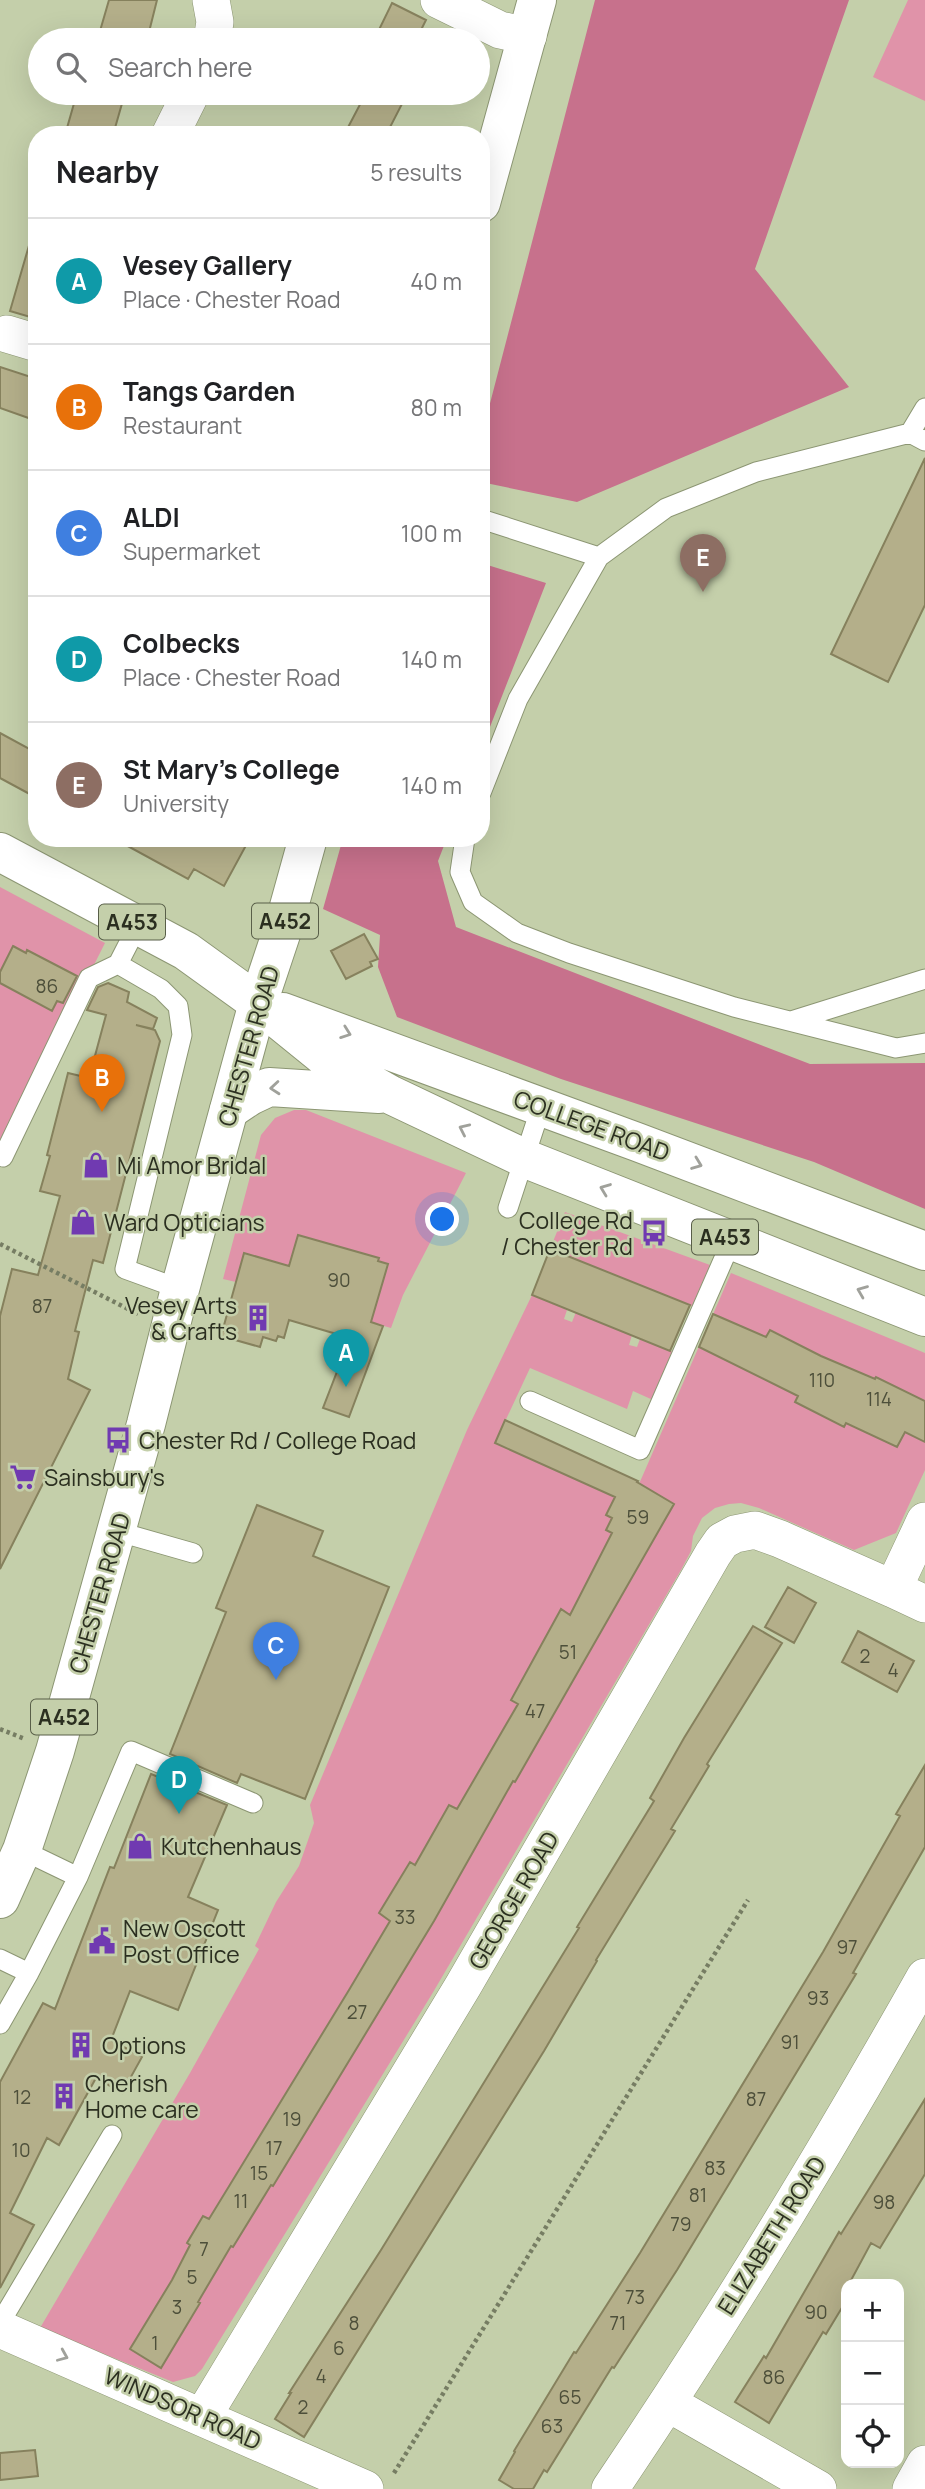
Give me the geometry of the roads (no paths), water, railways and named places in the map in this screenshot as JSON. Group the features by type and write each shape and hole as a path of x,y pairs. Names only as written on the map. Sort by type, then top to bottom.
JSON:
{"main road":[{"path":"490,171 533,18"},
{"name":"CHESTER ROAD","path":"0,1899 22,1850 55,1751 258,1003 306,847"},
{"name":"COLLEGE ROAD","path":"0,852 186,951 258,1003 327,1059 391,1095 526,1159 925,1317"},
{"name":"COLLEGE ROAD","path":"258,1003 925,1251"},
{"name":"COLLEGE ROAD","path":"229,1110 269,1087 391,1095"}],"street":[{"path":"211,0 214,28"},
{"path":"439,0 500,30 533,18"},
{"path":"174,126 185,105"},
{"path":"909,1596 925,1521"},
{"name":"GEORGE ROAD","path":"203,2416 463,1986 722,1541 735,1534 755,1530 909,1596"},
{"name":"ELIZABETH ROAD","path":"610,2489 668,2403 874,2068 925,1977"},
{"name":"WINDSOR ROAD","path":"0,2329 203,2416 378,2483"},
{"path":"668,2403 818,2489"},
{"path":"911,2489 925,2464"}],"lane":[{"path":"490,770 518,699 599,557 666,508 743,477 918,437 925,408"},
{"path":"490,522 599,557"},
{"path":"464,847 460,872 473,902 517,933 569,953 734,1007 896,1048 925,1043"},
{"path":"3,1157 89,978 118,964 138,925"},
{"path":"118,964 161,989 178,1006 182,1035 125,1269 180,1289"},
{"path":"790,1021 925,979"},
{"path":"508,1208 541,1107"},
{"path":"530,1401 640,1450 732,1240"},
{"path":"116,1531 193,1553"},
{"path":"0,2024 30,1973 78,1877 131,1751 253,1803"},
{"path":"22,1850 78,1877"},
{"path":"0,1959 30,1973"},
{"path":"0,2323 112,2136"}],"place":[{"name":"St Mary's College","path":"703,592"},
{"name":"Tangs Garden","path":"102,1112"},
{"name":"Mi Amor Bridal","path":"96,1165"},
{"name":"Ward Opticians","path":"83,1222"},
{"name":"College Rd / Chester Rd","path":"654,1233"},
{"name":"Vesey Arts & Crafts","path":"258,1318"},
{"name":"Vesey Gallery","path":"346,1387"},
{"name":"Chester Rd / College Road","path":"118,1440"},
{"name":"Sainsbury's","path":"23,1477"},
{"name":"ALDI","path":"276,1680"},
{"name":"Colbecks","path":"179,1814"},
{"name":"Kutchenhaus","path":"140,1846"},
{"name":"New Oscott Post Office","path":"102,1941"},
{"name":"Options","path":"81,2045"},
{"name":"Cherish Home care","path":"64,2096"}]}
